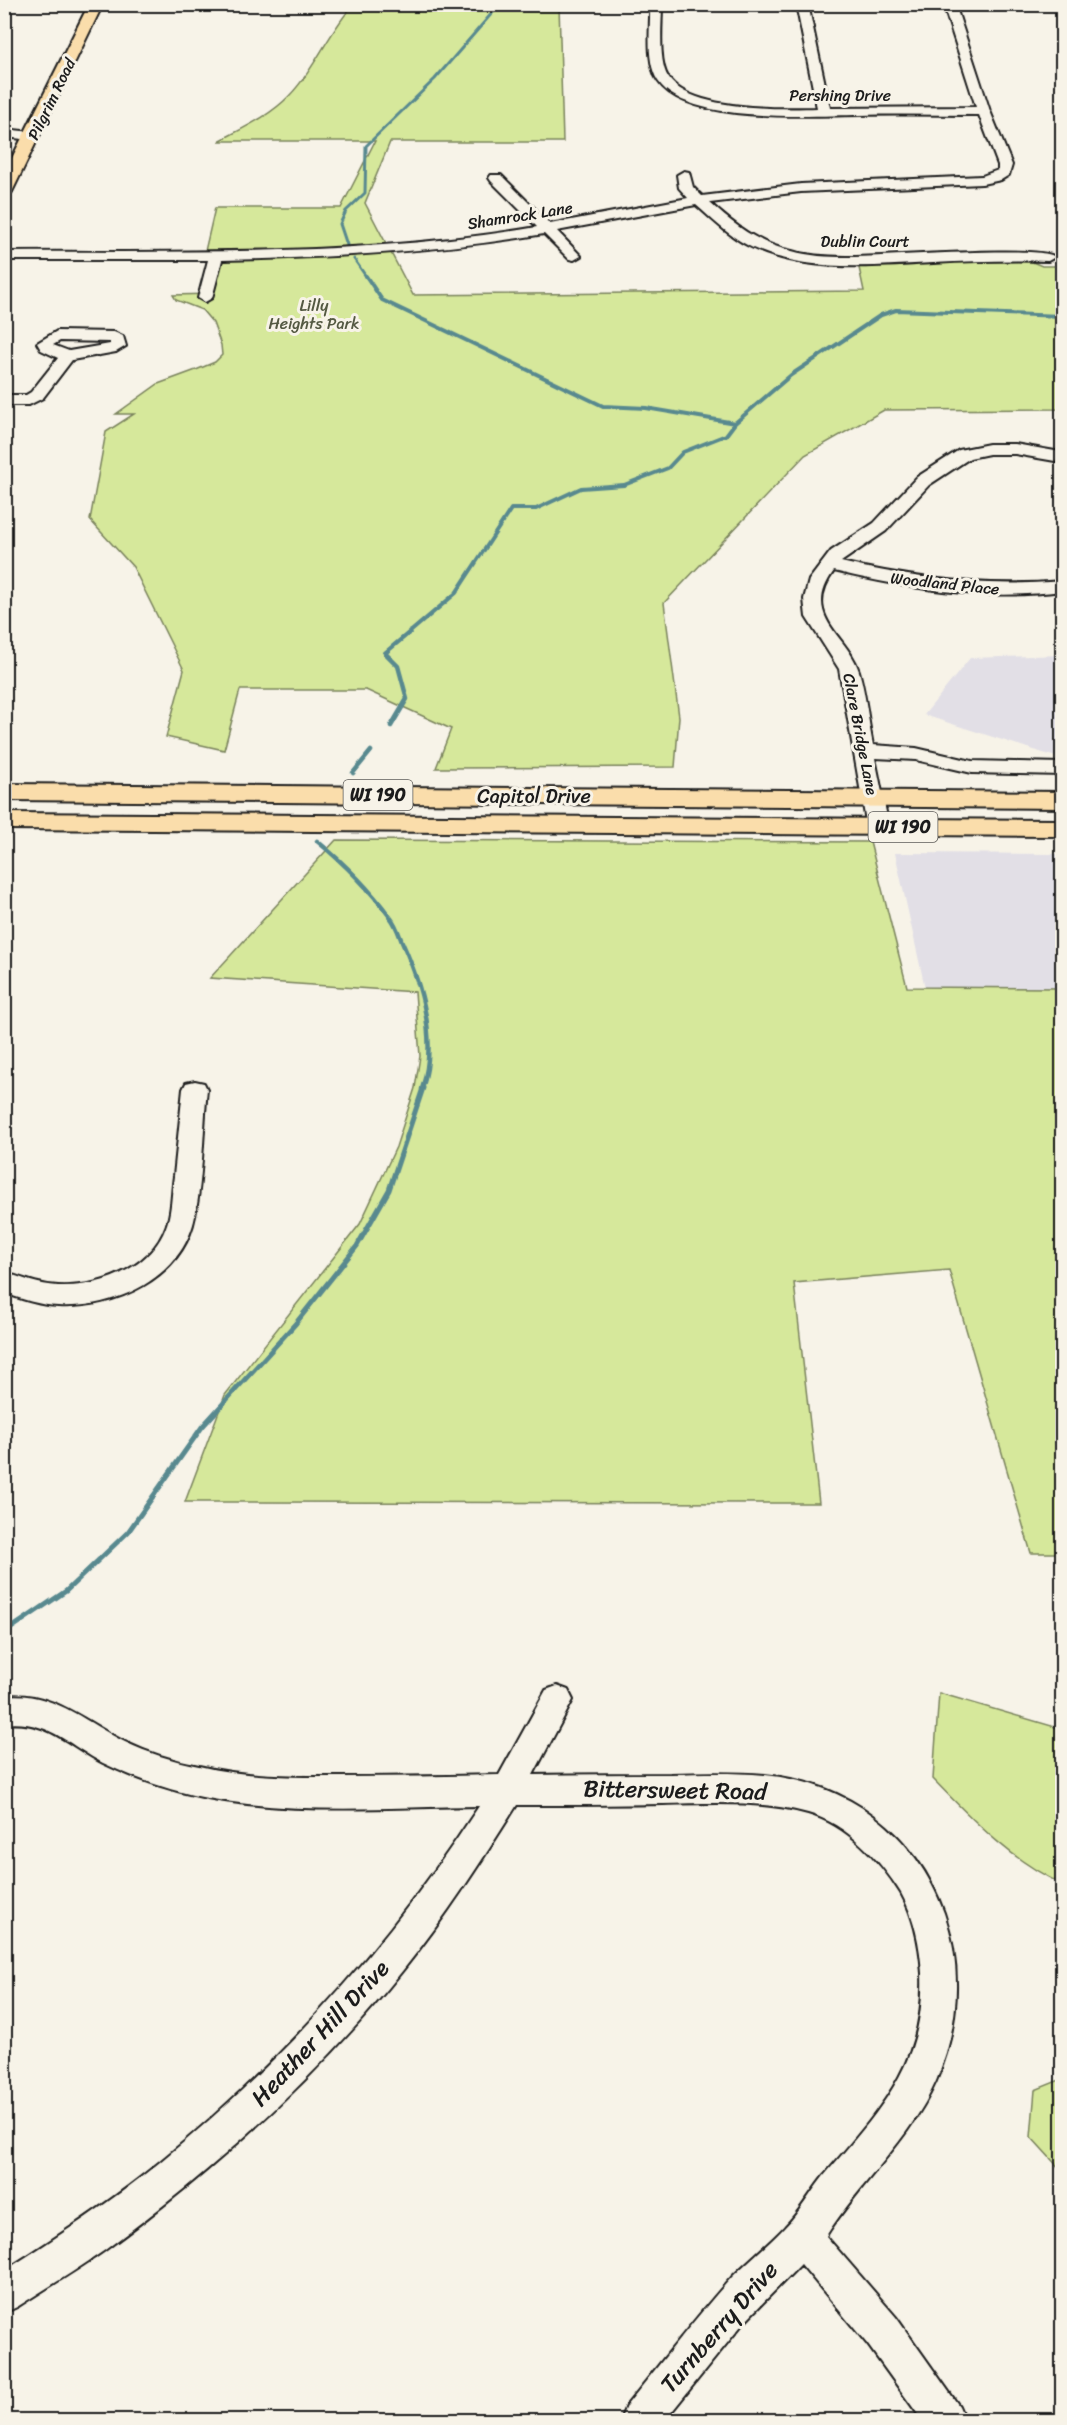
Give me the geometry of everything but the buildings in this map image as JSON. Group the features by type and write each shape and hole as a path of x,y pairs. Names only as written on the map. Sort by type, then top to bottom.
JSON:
{"main road":[{"name":"Pilgrim Road","path":"4,192 96,4"},
{"name":"Capitol Drive","path":"4,792 1062,800"},
{"path":"396,824 398,795"},
{"name":"Capitol Drive","path":"4,821 1062,828"}],"street":[{"name":"Pershing Drive","path":"656,4 660,73 673,89 698,101 726,108 754,111 984,111"},
{"path":"802,4 824,111"},
{"path":"949,4 984,111"},
{"name":"Shamrock Lane","path":"4,256 216,255 369,251 446,244 548,230 700,201 771,191 846,184 989,179 1001,175 1006,169 984,111"},
{"path":"4,133 32,136"},
{"name":"Dublin Court","path":"684,175 686,188 751,242 798,257 856,262 1014,255 1048,257"},
{"path":"496,178 574,256"},
{"path":"206,298 216,255"},
{"path":"4,400 29,400 37,396 67,356"},
{"name":"Clare Bridge Lane","path":"878,827 866,751 849,669 815,617 814,590 818,580 837,555 880,527 923,481 965,454 1002,448 1060,456"},
{"name":"Woodland Place","path":"829,565 951,586 1026,590 1062,586"},
{"path":"866,751 916,754 972,767 1062,769"},
{"path":"4,1282 22,1291 46,1296 91,1296 115,1289 137,1278 151,1267 169,1248 178,1233 182,1218 195,1089"},
{"name":"Heather Hill Drive","path":"4,2294 94,2235 169,2176 242,2115 292,2068 360,1997 416,1928 481,1837 529,1757 557,1700"},
{"name":"Bittersweet Road","path":"12,1708 40,1710 114,1752 158,1770 220,1787 277,1791 742,1789 792,1793 832,1807 875,1834 908,1872 926,1908 936,1942 939,1987 935,2026 923,2070 899,2111 824,2205 802,2237"},
{"path":"802,2237 882,2331 945,2421"},
{"name":"Turnberry Drive","path":"640,2421 702,2342 764,2271 802,2237"}],"shaded area":[{"path":"1062,655 1062,759 924,715 970,658"},
{"path":"895,853 1062,854 1062,988 925,988"}],"green space":[{"name":"Lilly Heights Park","path":"353,5 559,5 563,142 390,142 365,203 413,295 864,291 858,263 1025,259 1042,266 1062,266 1062,409 884,410 805,455 664,603 679,717 675,767 436,768 451,729 366,690 240,690 224,750 166,737 184,670 133,567 90,520 106,432 134,414 116,414 158,384 215,362 222,355 213,323 202,310 176,300 173,295 211,294 223,252 205,251 215,208 341,208 375,141 219,141 265,116 289,96 307,74"},
{"path":"336,840 870,842 907,987 1062,988 1062,1553 1031,1553 949,1270 794,1283 819,1503 185,1502 225,1395 360,1224 396,1147 415,1088 420,1056 415,992 210,978"},
{"path":"939,1693 1062,1729 1062,1884 1026,1864 993,1838 933,1779"},
{"path":"1062,2079 1062,2171 1031,2137 1035,2090"}],"waterway":[{"path":"347,245 340,224 346,211 365,193 366,146 435,79 500,4"},
{"path":"354,259 367,278"},
{"path":"366,276 382,300 603,406 646,408 735,423"},
{"path":"735,423 791,375 881,315 896,310 1062,316"},
{"path":"409,633 456,593 511,509 536,509 581,488 624,485 668,468 683,452 726,435 735,423"},
{"path":"391,726 407,699 398,666 385,653 410,632"},
{"path":"353,773 371,751"},
{"path":"317,841 365,886 397,929 416,977 426,1014 427,1071 422,1089"},
{"path":"4,1633 66,1591 128,1532 202,1427 296,1323 357,1246 389,1190 423,1088"}]}
